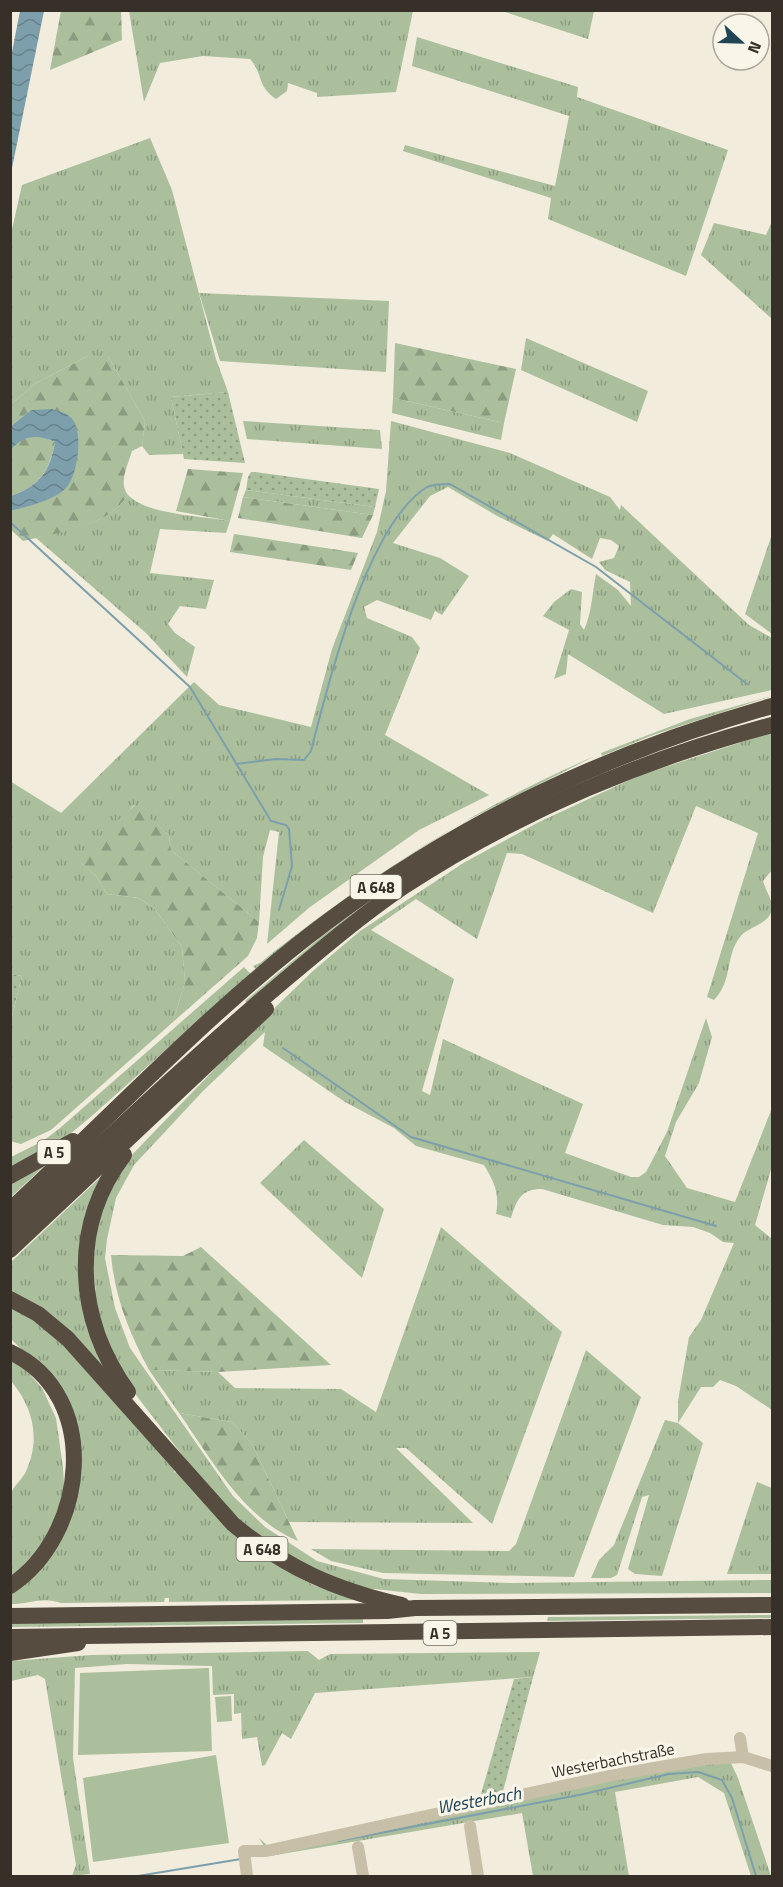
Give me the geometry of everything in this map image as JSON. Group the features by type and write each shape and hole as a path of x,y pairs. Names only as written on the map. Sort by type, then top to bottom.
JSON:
{"highway":[{"name":"A 648","path":"10,1210 266,972 326,922 392,876 463,832 571,777 705,725 772,705"},
{"name":"A 648","path":"10,1230 242,1016 354,922 459,853 553,802 610,777 722,739 772,725"},
{"name":"A 648","path":"10,1250 194,1080 354,922"},
{"name":"A 648","path":"194,1080 115,1168 102,1191 87,1234 85,1281 90,1313 109,1363 149,1429 233,1524 263,1549 316,1579 415,1608"},
{"name":"A 5","path":"10,1176 97,1127"},
{"path":"10,1299 38,1314 68,1339 149,1429"},
{"path":"10,1352 34,1366 56,1392 70,1426 74,1473 68,1506 54,1539 32,1568 10,1586"},
{"name":"A 5","path":"10,1616 353,1612 415,1608 772,1605"},
{"name":"A 5","path":"10,1637 772,1627"},
{"path":"10,1653 57,1648 103,1637"}],"street":[{"path":"740,1738 743,1757"},
{"name":"Westerbachstraße","path":"245,1862 266,1851 613,1775 707,1759 743,1757 772,1766"},
{"path":"470,1826 478,1876"},
{"path":"358,1847 363,1876"}],"green space":[{"path":"129,10 413,11 396,92 317,97 317,93 288,83 287,91 276,99 265,89 250,59 203,56 160,63 144,102"},
{"path":"594,10 588,39 502,11"},
{"path":"61,11 121,11 122,40 50,70"},
{"path":"417,37 578,87 577,97 728,150 686,276 548,219 551,198 403,151 405,145 555,186 569,116 412,66"},
{"path":"150,138 172,190 216,359 228,392 171,397 183,454 149,455 142,446 145,421 108,356 88,356 36,383 11,404 10,238 22,185"},
{"path":"772,221 772,319 701,255 714,223 766,235"},
{"path":"199,293 389,301 386,372 220,361"},
{"path":"526,338 648,391 637,422 521,370"},
{"path":"395,343 516,369 504,423 393,398"},
{"path":"88,356 108,356 145,421 142,446 132,451 125,474 124,485 128,495 108,515 95,522 23,541 11,530 11,511 41,502 75,462 31,410 11,426 11,404 36,383"},
{"path":"228,392 245,463 184,459 171,397"},
{"path":"393,398 504,423 501,440 392,413"},
{"path":"243,421 380,430 382,449 247,439"},
{"path":"391,421 510,453 610,497 620,510 621,505 749,625 772,638 772,690 664,714 568,654 566,674 554,679 569,630 543,616 554,602 571,589 582,592 580,624 584,630 596,574 618,590 631,606 630,582 605,570 599,562 614,558 619,546 611,540 600,538 592,559 553,534 548,541 497,516 448,487 430,496 393,543 440,558 469,576 442,615 435,611 431,620 377,600 364,607 367,618 412,637 420,648 385,735 489,795 419,830 310,907 267,944 279,832 270,830 263,857 259,922 171,850 169,835 134,805 81,863 96,876 107,894 139,898 154,908 182,947 185,982 173,1022 51,1130 21,1144 10,1141 11,1020 22,976 11,974 10,781 61,813 194,682 219,705 311,727 332,649 377,532 386,491"},
{"path":"38,435 55,442 50,461 36,482 11,496 11,449 20,440"},
{"path":"188,469 243,473 230,521 176,511"},
{"path":"251,472 379,489 375,507 246,490"},
{"path":"246,490 375,507 373,515 243,497"},
{"path":"128,495 137,502 162,511 230,521 226,533 160,529 150,573 214,580 206,609 180,606 168,624 175,633 195,647 187,677 146,633 36,538 74,529 99,519 120,505"},
{"path":"243,497 373,515 362,538 238,518"},
{"path":"234,534 358,553 351,570 230,552"},
{"path":"772,534 772,634 745,614"},
{"path":"772,696 653,735 602,756 601,753 690,719"},
{"path":"772,732 772,870 763,881 772,904 771,913 764,921 740,937 732,953 724,984 714,1000 707,997 758,833 696,806 653,913 522,854 507,853 477,939 416,899 371,930 454,979 422,1091 430,1095 443,1039 583,1104 565,1153 631,1177 639,1177 646,1172 667,1132 706,1018 712,1037 699,1083 676,1122 665,1156 687,1188 735,1202 772,1108 772,1166 755,1225 772,1239 772,1410 736,1386 720,1380 713,1387 701,1387 678,1423 678,1401 689,1337 701,1320 734,1243 723,1242 710,1233 693,1227 663,1225 542,1189 529,1191 521,1196 511,1218 496,1214 495,1188 484,1165 416,1146 394,1128 345,1102 263,1046 265,1032 203,1091 134,1165 116,1198 105,1258 115,1308 130,1348 233,1496 265,1527 317,1561 384,1579 512,1583 772,1580 772,1593 421,1594 365,1588 329,1577 258,1538 203,1482 136,1395 118,1366 98,1313 92,1255 101,1210 127,1160 261,1021 314,970 360,931 465,862 539,822 638,776"},
{"path":"595,756 464,822 505,799"},
{"path":"135,805 169,835 171,850 259,922 257,938 248,956 173,1022 185,982 182,947 154,908 139,898 107,894 96,876 81,863 85,850"},
{"path":"396,864 338,905 256,969 253,966 260,963 299,932"},
{"path":"368,902 247,1003 245,1001 322,936"},
{"path":"244,967 251,974 93,1115 70,1134 11,1170 11,1157 43,1141 60,1128"},
{"path":"10,974 22,976 11,1020"},
{"path":"304,1140 384,1209 362,1278 260,1183"},
{"path":"53,1158 11,1197 11,1182"},
{"path":"107,1171 84,1236 113,1377 11,1293 11,1262"},
{"path":"441,1227 562,1332 492,1524 406,1448 396,1448 473,1523 289,1522 252,1444 232,1422 179,1413 149,1370 218,1372 235,1388 341,1389 376,1412"},
{"path":"201,1247 331,1365 218,1372 149,1370 124,1314 111,1255 183,1256"},
{"path":"10,1306 48,1328 175,1469 174,1473 177,1471 287,1571 315,1586 357,1600 169,1602 169,1598 165,1598 164,1602 61,1603 42,1600 11,1604 11,1591 29,1577 79,1470 45,1373 11,1339"},
{"path":"586,1350 641,1397 574,1577 383,1573 331,1561 311,1549 509,1551 516,1544"},
{"path":"10,1360 25,1369 42,1388 56,1418 65,1502 48,1540 11,1578 10,1501 12,1491 25,1474 31,1459 34,1435 25,1402 11,1381"},
{"path":"179,1413 232,1422 252,1444 298,1541 278,1531 245,1503 230,1486"},
{"path":"665,1420 678,1423 703,1443 662,1576 635,1574 628,1569 649,1495 642,1497 617,1575 611,1578 591,1578 599,1560 614,1545"},
{"path":"757,1482 772,1488 772,1574 727,1574"},
{"path":"772,1615 772,1618 547,1621 548,1617"},
{"path":"363,1619 363,1623 11,1627 10,1623"},
{"path":"308,1651 319,1660 330,1654 540,1652 533,1677 315,1693 291,1739 282,1733 265,1765 262,1766 257,1737 242,1739 241,1713 234,1714 234,1694 213,1695 212,1666 127,1664 75,1668 73,1758 90,1874 72,1876 76,1865 45,1679 38,1675 11,1681 11,1661 91,1655"},
{"path":"209,1668 212,1751 78,1755 80,1673"},
{"path":"533,1677 502,1795 479,1801 514,1679"},
{"path":"231,1696 232,1721 217,1722 215,1697"},
{"path":"216,1755 229,1843 93,1862 83,1778"},
{"path":"729,1759 738,1778 771,1876 751,1876 724,1793 698,1777 615,1792 629,1876 533,1876 522,1813 270,1856 259,1838 269,1847 358,1827"}],"water":[{"path":"20,11 44,11 11,173 11,57"},
{"path":"52,409 69,416 77,430 77,462 71,481 56,496 11,511 11,496 29,488 42,476 50,462 55,442 32,437 21,441 11,449 11,426 31,410"}],"waterway":[{"path":"236,764 276,759 304,760 311,751 339,648 368,569 386,534 405,506 427,487 435,485 450,484 596,567 747,684"},
{"path":"10,522 190,687 271,821 286,825 289,829 292,866 279,910"},
{"path":"283,1048 411,1137 716,1226"},
{"name":"Westerbach","path":"338,1841 584,1794 669,1774 698,1772 722,1780 732,1798 756,1876"},
{"name":"Westerbach","path":"138,1876 241,1859"}]}
